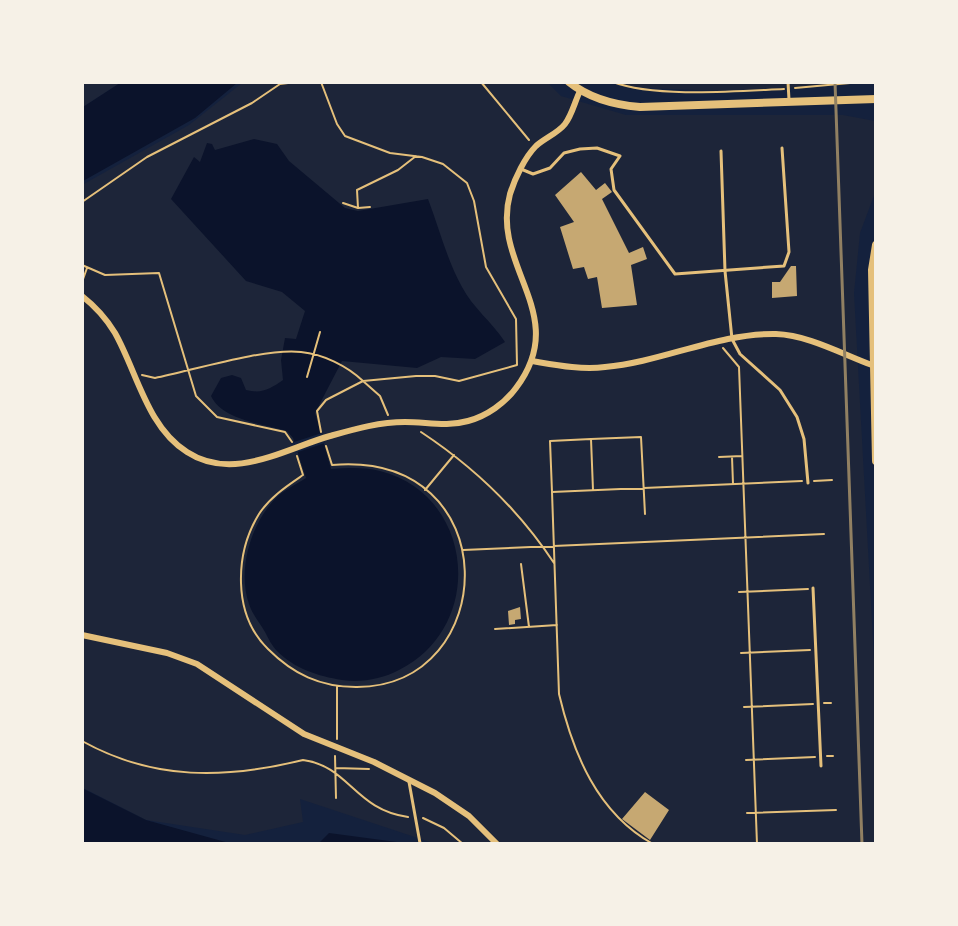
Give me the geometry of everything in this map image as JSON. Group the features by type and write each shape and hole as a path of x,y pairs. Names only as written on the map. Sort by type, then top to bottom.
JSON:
{"main road":[{"path":"569,82 580,91 609,102 640,107 876,100"},
{"path":"860,99 876,93"},
{"path":"876,245 872,365 876,460"}],"street":[{"path":"82,296 99,310 115,333 155,418 172,440 187,453 206,461 234,465 257,461 328,436 374,424 406,422 445,425 470,421 493,410 511,395 532,361 536,334 534,306 510,247 507,219 510,194 521,169 535,147 565,124 580,91"},
{"path":"532,361 567,366 608,367 732,339 776,334 798,337 872,365"},
{"path":"82,635 167,653 198,664 304,734 388,769 435,793 469,816 497,843"}],"lane":[{"path":"788,82 789,102"},
{"path":"521,169 533,174 550,168 564,153 580,149 597,148 620,156 611,170 614,190 675,274 725,271 784,266 789,252 782,148"},
{"path":"721,151 725,271 732,339 740,354 780,390 797,417 804,439 808,482"},
{"path":"813,588 821,766"},
{"path":"409,780 420,843"}],"path":[{"path":"82,202 147,157 252,104 280,84 296,82"},
{"path":"82,265 105,275 159,273 196,396 217,417 285,432 297,456 303,475 279,491 260,512 247,537 241,565 242,594 250,621 265,646 285,666 310,680 338,687 368,687 397,680 423,664 445,643 459,616 466,586 463,550 456,527 439,502 416,482 389,469 359,463 332,465 317,420 317,411 326,400 363,381 435,376 459,381 517,365 516,319 486,267 474,201 467,183 443,164 416,156 390,153 345,136 337,124 321,82"},
{"path":"481,82 535,147"},
{"path":"613,82 643,88 681,90 788,88 861,82"},
{"path":"358,208 357,190 398,171 416,156"},
{"path":"343,204 358,208 369,207"},
{"path":"82,282 87,268"},
{"path":"307,377 320,332"},
{"path":"718,342 739,367 757,843"},
{"path":"134,372 155,378 274,353 301,352 351,370 380,396 392,423"},
{"path":"406,422 454,455 490,485 543,546 555,564"},
{"path":"645,514 640,437 550,441 559,694 577,752 591,781 619,820 653,843"},
{"path":"591,439 593,490"},
{"path":"425,490 454,455"},
{"path":"719,457 742,456"},
{"path":"732,457 733,484"},
{"path":"552,492 832,480"},
{"path":"463,550 824,534"},
{"path":"521,564 529,627"},
{"path":"739,592 813,588"},
{"path":"495,629 557,625"},
{"path":"741,653 815,650"},
{"path":"744,707 831,703"},
{"path":"82,741 105,754 134,765 198,774 239,773 303,760 313,761 331,769 372,806 390,814 429,819 463,843"},
{"path":"746,760 833,756"},
{"path":"336,768 388,769"},
{"path":"747,813 836,810"}],"shaded area":[{"path":"835,82 835,86 721,91 643,88 613,83"},
{"path":"83,83 120,83 83,107"},
{"path":"120,83 237,83 195,118 83,181 83,107"},
{"path":"242,83 548,83 561,96 626,115 843,115 875,121 875,193 860,233 854,293 875,677 875,843 433,843 300,799 303,822 245,835 146,820 83,788 82,185 189,125"},
{"path":"254,139 277,144 289,161 345,208 358,211 428,199 462,287 505,342 475,359 441,357 417,368 342,361 315,413 331,469 355,468 380,471 412,485 435,506 451,533 458,563 456,594 446,624 427,650 399,670 379,678 364,681 342,680 316,674 291,663 272,644 249,604 245,577 253,534 267,508 276,498 306,478 293,438 287,431 234,416 224,411 211,396 221,378 232,375 241,378 246,390 252,391 266,390 283,380 281,360 285,338 296,339 305,311 282,292 246,281 171,199 194,157 200,162 207,143 212,144 215,150"},
{"path":"82,788 146,820 229,843 83,843"},
{"path":"329,833 404,843 319,843"}],"pier":[{"path":"322,433 325,443 295,453 291,443"}],"building":[{"path":"581,172 596,190 605,183 612,192 602,199 629,253 643,247 647,259 631,265 637,305 602,308 597,277 588,279 584,267 573,269 560,227 574,222 555,195"},
{"path":"791,266 796,266 797,296 772,298 772,282 780,282"},
{"path":"520,607 521,619 509,625 508,611"},
{"path":"645,792 669,810 650,840 622,819"}],"railway":[{"path":"835,82 862,844"}]}
